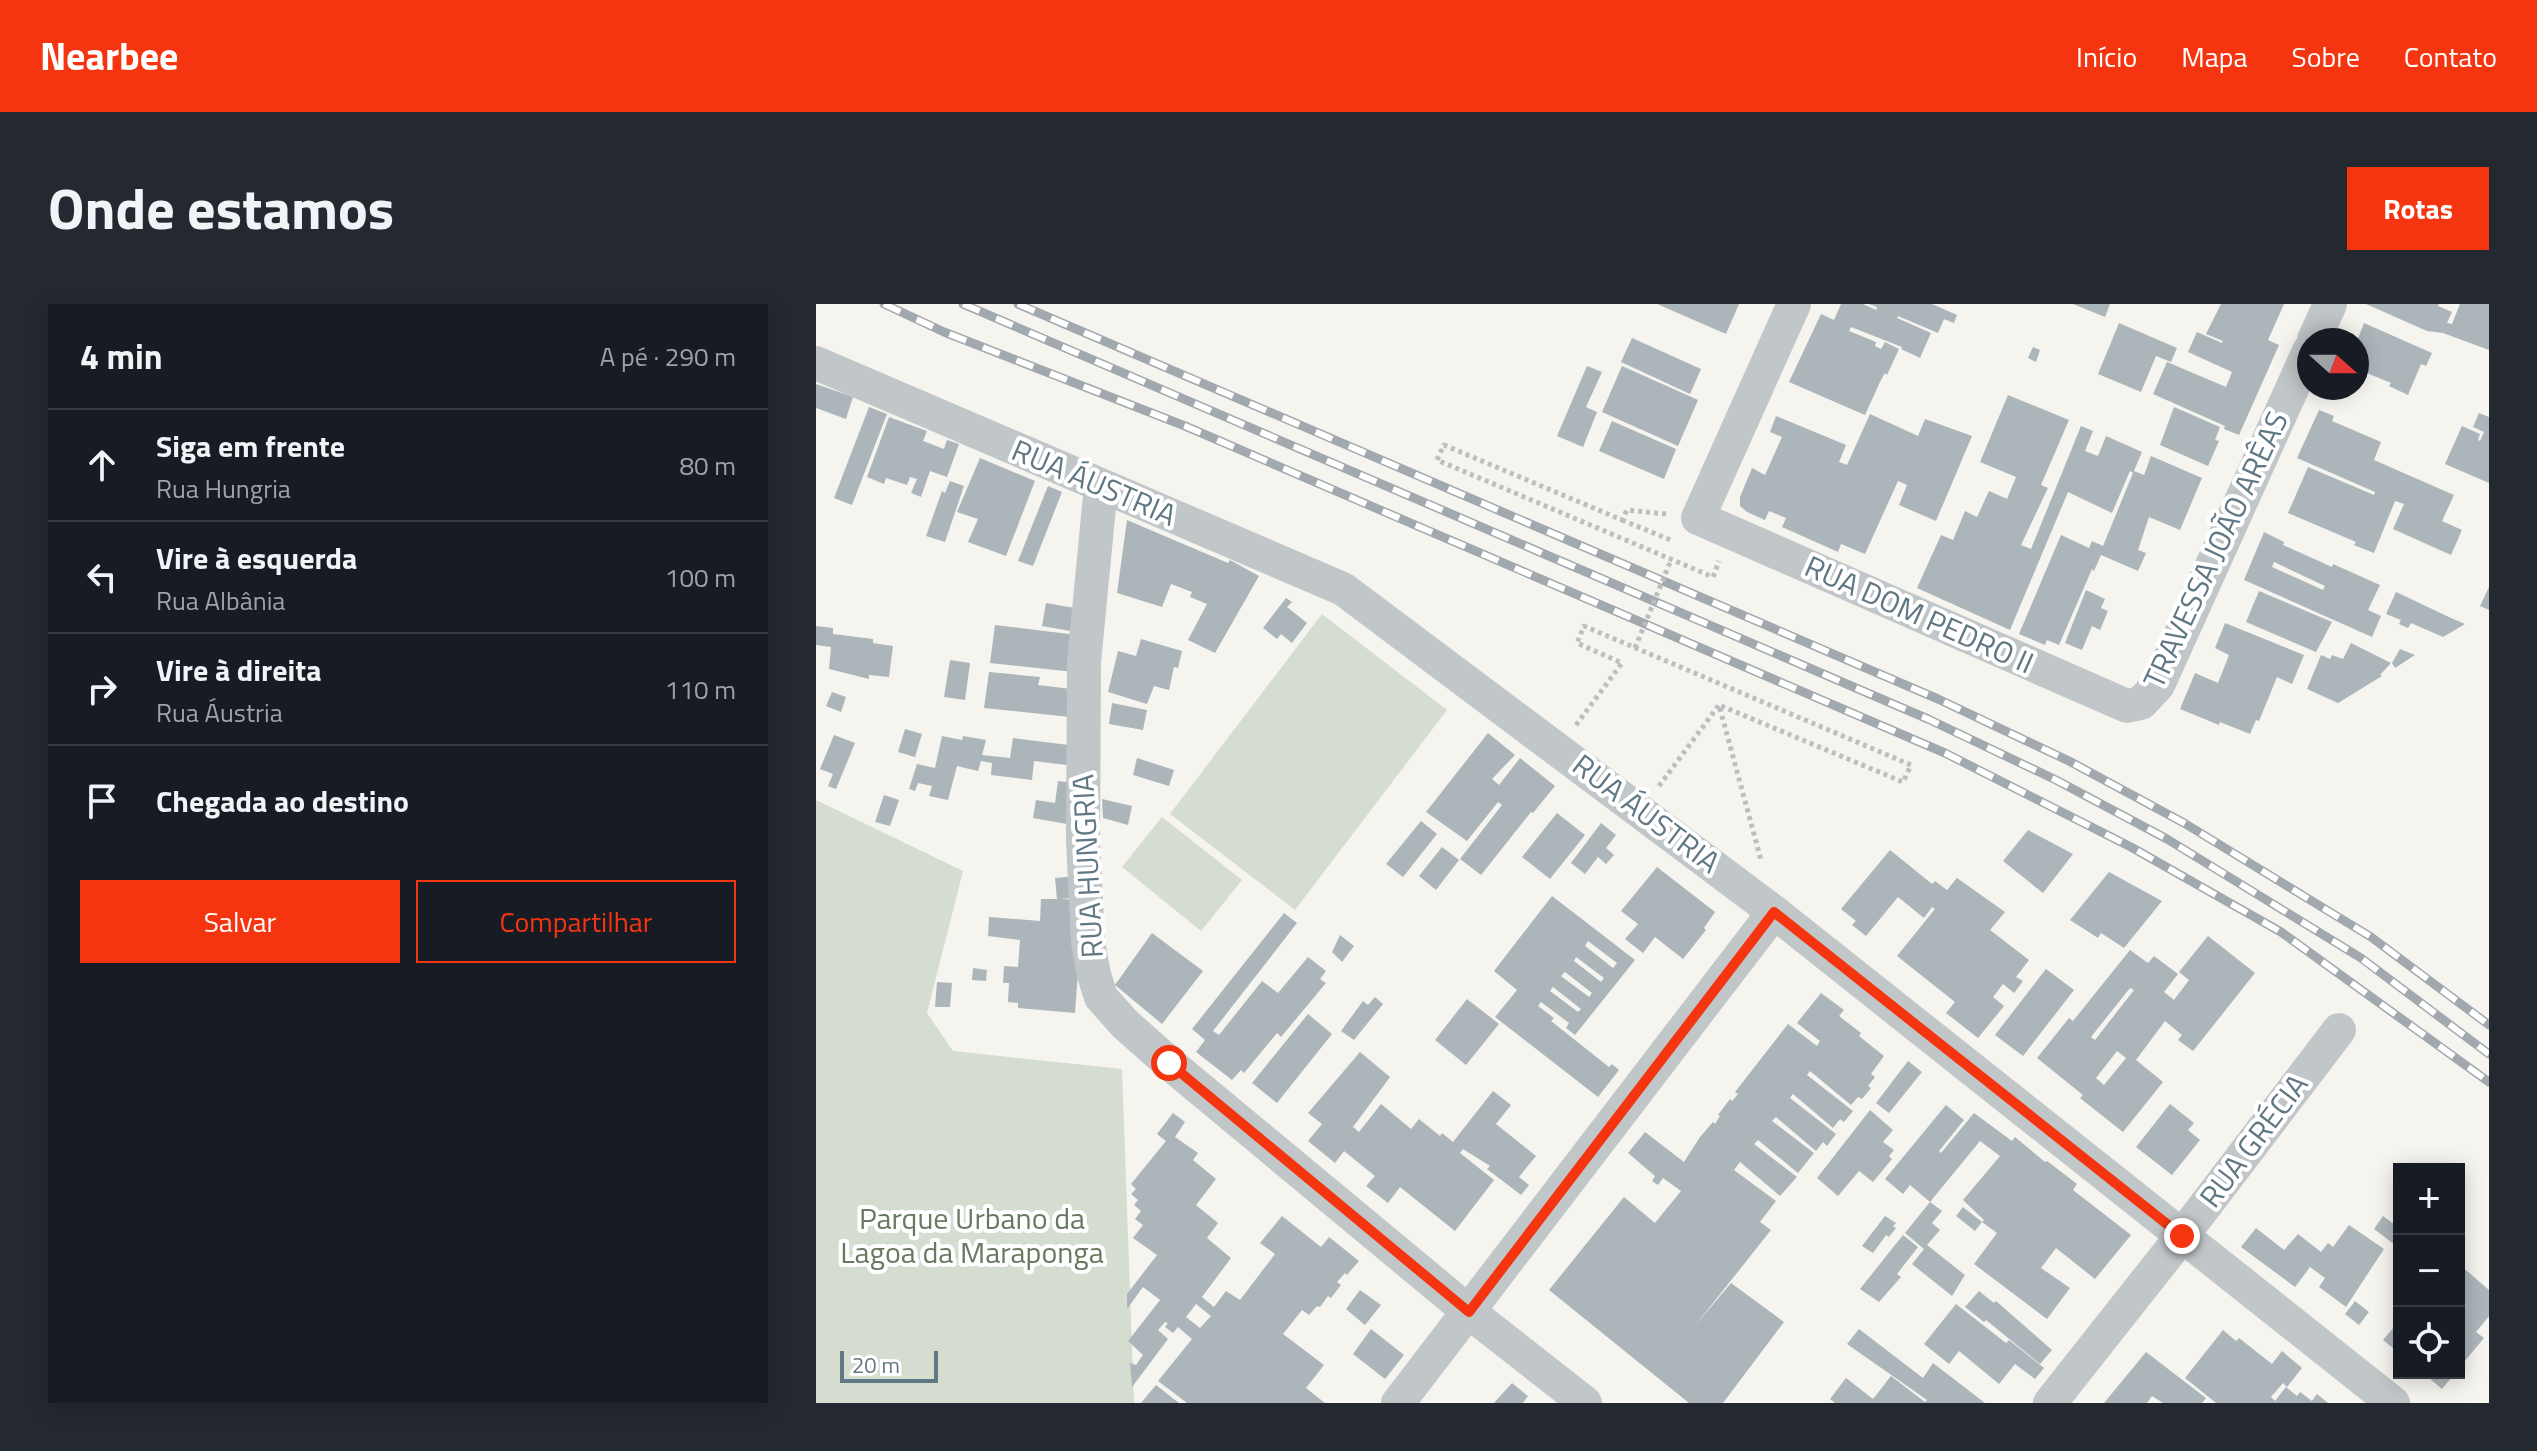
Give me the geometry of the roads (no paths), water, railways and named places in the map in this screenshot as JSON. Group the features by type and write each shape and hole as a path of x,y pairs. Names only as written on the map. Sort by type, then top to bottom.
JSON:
{"street":[{"name":"RUA DOM PEDRO II","path":"1794,304 1688,531 2127,706 2141,703"},
{"path":"2319,328 2330,304"},
{"name":"RUA ÁUSTRIA","path":"816,363 1343,589 1774,912 2393,1403"},
{"name":"TRAVESSA JOÃO ARÊAS","path":"2141,703 2158,685 2297,378"},
{"name":"RUA HUNGRIA","path":"1101,486 1084,662 1083,840 1088,942 1101,997 1125,1024 1169,1063 1469,1312 1585,1403"},
{"path":"1398,1403 1774,912"},
{"name":"RUA GRÉCIA","path":"2050,1403 2339,1030"}],"railway":[{"path":"884,304 944,332 1185,426 1945,753 2131,847 2281,932 2489,1082"},
{"path":"963,304 1928,719 2056,780 2167,839 2361,958 2489,1054"},
{"path":"1018,304 1938,699 2069,761 2184,823 2371,937 2489,1025"}],"park label":[{"name":"Parque Urbano da Lagoa da Maraponga","path":"972,1236"}]}
